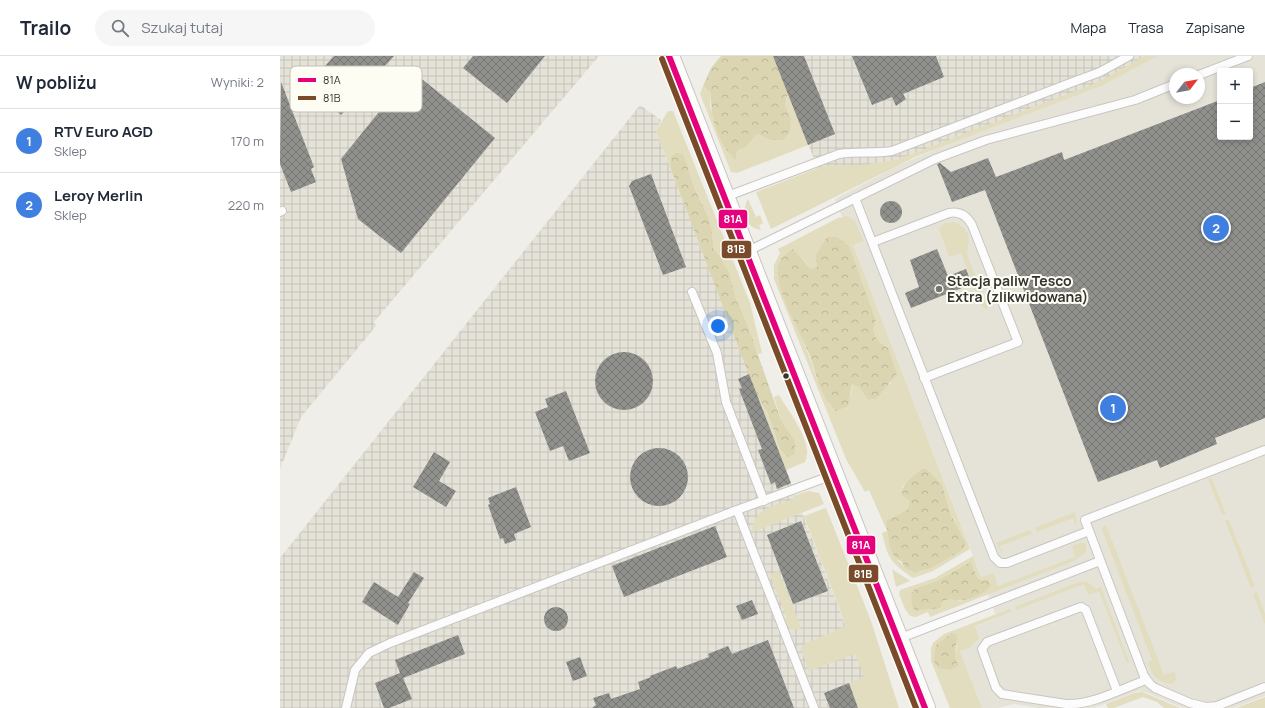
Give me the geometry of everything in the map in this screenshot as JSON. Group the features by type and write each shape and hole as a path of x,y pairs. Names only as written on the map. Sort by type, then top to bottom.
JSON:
{"street":[{"path":"669,56 925,708"}],"lane":[{"path":"724,197 839,154 856,151 880,153 892,151 1100,72 1129,56"},
{"path":"1205,73 1248,56"},
{"path":"746,252 915,167 986,140 1135,100 1169,86"},
{"path":"854,198 873,242 992,553 997,560 1004,564 1089,531"},
{"path":"873,242 949,213 956,212 965,215 972,225 1018,342 924,378"},
{"path":"692,292 717,354 726,402 764,501"},
{"path":"1265,450 1085,520 1146,680 1155,688 1190,703 1206,707 1216,706 1265,687"},
{"path":"346,708 355,670 369,654 390,643 737,510 834,475"},
{"path":"737,510 814,708"},
{"path":"898,639 1100,561"},
{"path":"1117,691 1086,610 1081,607 987,642 982,649 996,688 1002,694 1071,705 1082,703 1117,691 1146,680"}],"shaded area":[{"path":"280,56 599,56 374,322 376,326 301,417 280,469"},
{"path":"773,56 1152,56 1100,84 894,163 818,169"},
{"path":"1145,56 1158,56 1101,86 915,157 771,229 756,192 823,166 864,165 899,159 1096,83"},
{"path":"1152,56 1265,56 1265,696 1233,708 1183,708 1145,692 1138,691 1093,708 1038,708 1014,704 998,708 982,708 960,651 975,626 997,618 835,199 899,165 932,151 931,149"},
{"path":"703,86 711,93 710,107 735,159 738,150 745,148 757,134 770,140 791,118 785,105 788,92 808,145 737,173 731,172 700,94"},
{"path":"640,105 661,120 656,131 877,708 280,708 280,558"},
{"path":"668,111 673,111 750,303 762,353 758,354 741,313 725,266 713,248 712,228 710,221 693,184 683,154 671,157 670,167 656,131"},
{"path":"748,199 756,217 760,215 763,223 759,225 761,230 751,226 746,218 745,209"},
{"path":"847,216 855,221 864,241 853,245 970,549 933,571 913,578 895,564 886,549 882,533 887,531 869,490 865,492 846,459 774,279 774,265 780,253 778,249 838,218","holes":["821,248 868,303 876,320 873,329 877,340 888,348 891,383 884,388 876,399 868,400 859,386 852,384 851,395 817,380 778,278 802,258 811,269 817,267 815,256","923,468 927,469 942,484 951,515 966,543 906,568 892,552 889,537 890,527 893,517 908,509 911,501 902,487 910,478"]},
{"path":"954,222 963,227 968,234 969,242 967,254 988,309 981,305 961,253 949,257 939,229 944,223"},
{"path":"755,391 768,414 780,449 795,441 781,420 774,397 779,395 796,421 803,435 807,452 805,462 786,470"},
{"path":"1212,478 1226,514 1222,515 1208,479"},
{"path":"808,491 819,493 824,504 753,532 753,524 761,513 775,505 796,498 796,495"},
{"path":"826,508 871,621 899,708 858,708 849,683 864,677 855,654 809,671 801,648 804,644 846,626 804,516"},
{"path":"1075,512 1077,529 1073,518 1037,532 1035,528"},
{"path":"1229,520 1255,586 1251,588 1225,521"},
{"path":"1106,525 1164,675 1175,671 1176,680 1172,684 1167,684 1156,678 1149,667 1148,663 1152,660 1103,532 1102,528"},
{"path":"1030,530 1032,534 1000,546 1004,557 996,543"},
{"path":"1082,542 1086,544 1086,552 1074,561 930,617 928,612 916,617 910,616 905,609 899,594 900,590 935,578 973,556 981,577 993,573 998,586 1075,557 1072,546","holes":["971,563 977,577 982,581 960,601 952,598 942,601 941,608 916,611 916,588 937,581"]},
{"path":"892,569 910,581 896,587"},
{"path":"779,571 801,628 793,630 787,627 784,619 787,618 770,575"},
{"path":"1079,582 1087,582 1096,589 1101,587 1129,662 1127,663 1099,591 1088,595 1084,584 1016,610 1015,607"},
{"path":"1257,592 1265,614 1265,625 1253,594"},
{"path":"1010,609 1011,612 975,626 979,638 971,647 960,651 982,708 950,708 931,661 931,648 933,643 944,634","holes":["958,644 950,670 943,668"]},
{"path":"1142,692 1180,708 1164,708 1157,702 1143,697 1114,708 1108,708 1106,704 1134,693"},
{"path":"1265,697 1265,708 1236,708"}],"green space":[{"path":"721,56 773,56 788,92 785,105 791,118 790,131 783,140 770,140 757,134 745,148 738,150 735,159 729,153 716,129 712,111 711,93 703,86 711,68"},
{"path":"676,153 683,154 685,158 693,184 710,221 713,237 713,248 719,255 729,273 736,299 748,327 781,420 795,441 795,454 788,457 780,449 768,414 755,391 670,167 671,157"},
{"path":"827,237 837,237 849,246 876,321 873,329 877,340 888,348 897,374 876,399 868,400 859,387 852,384 848,406 836,411 826,399 821,388 810,356 784,299 778,276 780,261 793,249 811,269 817,267 815,256"},
{"path":"923,468 927,469 942,484 951,515 966,543 962,550 931,568 915,572 905,568 902,562 895,558 890,548 886,521 908,509 910,501 902,495 902,490 906,483"},
{"path":"971,562 977,577 982,581 988,580 991,585 986,591 978,596 964,600 949,599 942,601 941,608 915,611 912,605 911,594 916,588 937,581"},
{"path":"952,633 957,635 955,656 958,666 950,670 938,668 934,661 936,645"}],"building":[{"path":"334,56 394,56 385,66 325,66"},
{"path":"473,56 545,56 507,103 463,68"},
{"path":"773,56 804,56 835,134 808,145"},
{"path":"852,56 936,56 944,77 903,94 906,99 896,106 892,97 872,105"},
{"path":"422,79 495,138 401,253 358,219 341,159 379,112 422,112"},
{"path":"281,82 290,105 290,112 293,112 314,167 311,169 316,182 291,192 280,164"},
{"path":"1265,82 1265,418 1215,438 1217,444 1160,468 1157,460 1098,482 985,190 952,202 937,164 940,163 951,172 988,158 996,177 1062,152 1064,160 1217,101 1217,140 1253,140 1253,87"},
{"path":"651,174 686,267 663,275 629,186 632,181"},
{"path":"891,201 899,204 902,212 899,220 891,223 883,220 880,212 883,204"},
{"path":"937,249 948,276 966,269 972,284 911,308 905,293 919,287 910,260"},
{"path":"624,352 640,357 648,365 653,381 648,397 640,405 624,410 608,405 600,397 595,381 600,365 608,357"},
{"path":"749,374 791,483 777,489 775,482 771,484 758,450 762,449 739,389 742,388 738,379"},
{"path":"566,391 590,453 569,461 563,446 550,451 535,412 548,407 545,399"},
{"path":"653,448 665,448 680,456 688,471 688,483 680,498 665,506 653,506 638,498 630,483 630,471 638,456"},
{"path":"434,452 450,462 439,481 456,491 446,507 413,487"},
{"path":"516,487 531,527 514,534 516,540 505,544 503,538 500,539 488,505 490,504 488,498"},
{"path":"801,521 828,591 793,604 767,535"},
{"path":"715,526 727,557 624,597 612,566"},
{"path":"414,572 424,578 408,603 410,604 398,625 362,602 374,582 398,597"},
{"path":"752,600 758,614 742,620 736,606"},
{"path":"556,607 564,611 568,619 564,627 556,631 548,627 544,619 548,611"},
{"path":"458,635 465,654 403,678 412,699 389,708 384,708 375,683 400,673 395,660"},
{"path":"768,640 794,708 592,708 596,705 593,698 609,693 611,699 640,689 638,682 651,677 650,676 676,666 677,669 709,657 708,654 728,646 732,654"},
{"path":"580,657 587,676 573,681 566,662"},
{"path":"849,683 858,708 830,708 824,693"}],"transit line":[{"name":"81A","path":"669,56 925,708"},
{"name":"81B","path":"662,59 916,708"}],"place":[{"name":"Leroy Merlin","path":"1216,228"},
{"name":"Stacja paliw Tesco Extra (zlikwidowana)","path":"939,289"},
{"name":"RTV Euro AGD","path":"1113,408"}]}
